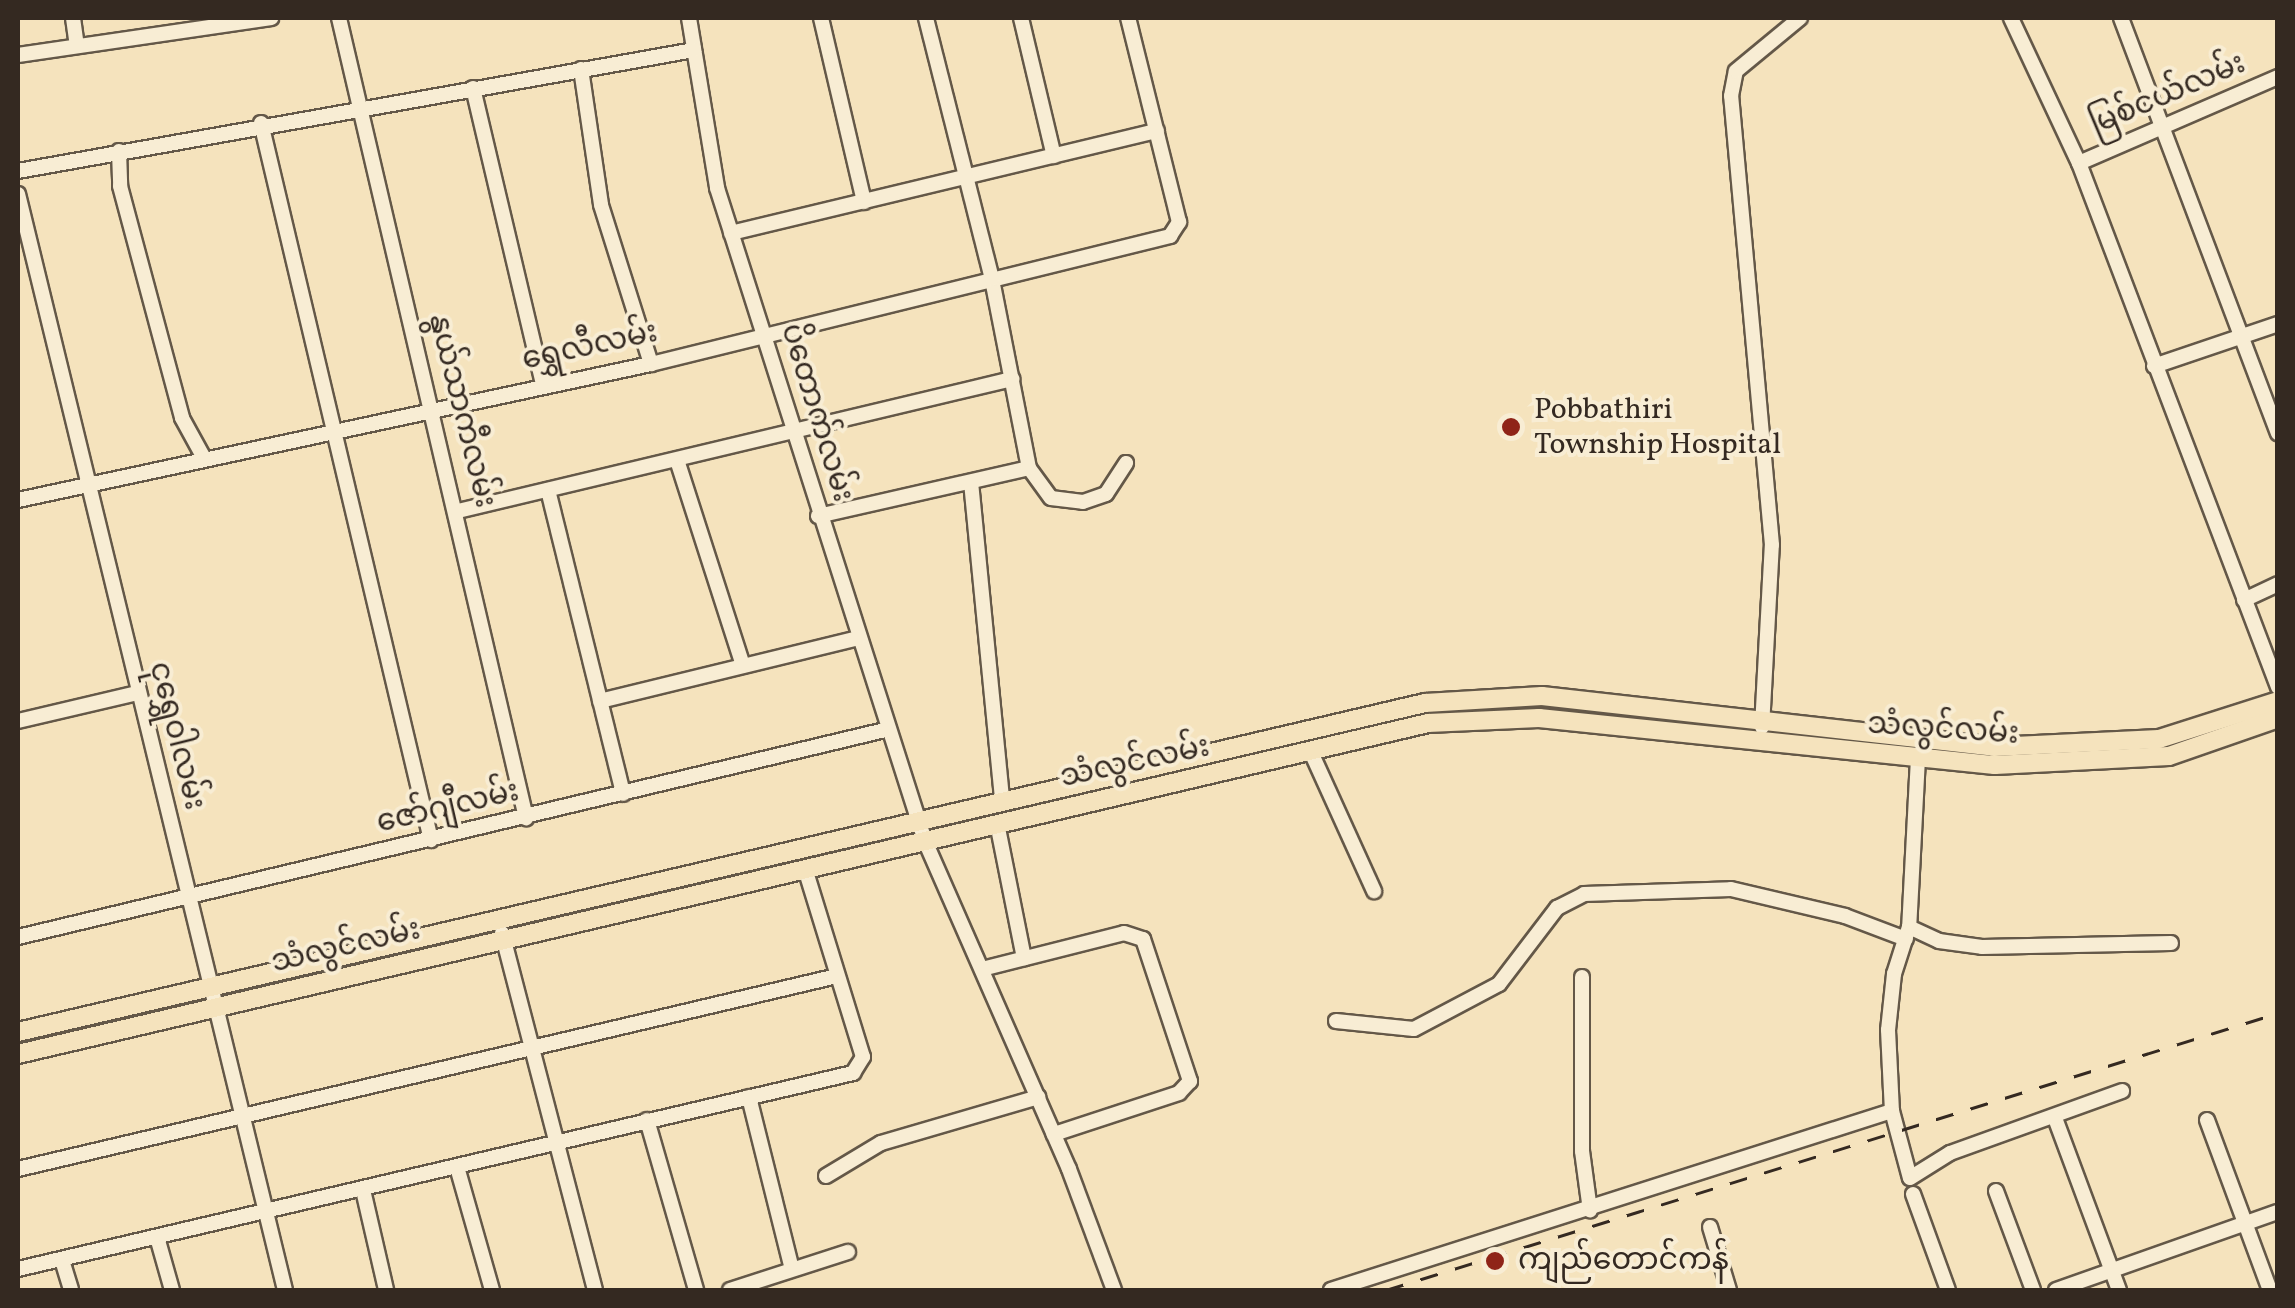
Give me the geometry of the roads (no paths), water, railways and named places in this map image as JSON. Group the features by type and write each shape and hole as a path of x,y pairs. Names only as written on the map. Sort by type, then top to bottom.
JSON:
{"main road":[{"name":"သံလွင်လမ်း","path":"1093,790 1390,710 1463,699 1542,696 1918,758 2184,752 2278,718"},
{"name":"သံလွင်လမ်း","path":"18,1032 1002,799 1054,798 1486,717 1994,747 2065,755 2186,734 2278,701"},
{"name":"သံလွင်လမ်း","path":"18,1054 212,1006 806,872 997,823 1054,798"}],"street":[{"path":"72,18 78,46"},
{"path":"18,55 271,18"},
{"name":"နွယ်သာကီလမ်း","path":"339,18 458,511 526,818"},
{"name":"ပိတောက်လမ်း","path":"689,18 731,234 924,841 1054,1134 1114,1290"},
{"path":"820,18 864,202"},
{"path":"926,18 992,280 1029,468 1051,498 1084,502 1106,494 1126,463"},
{"path":"1021,18 1054,156"},
{"path":"731,234 1156,132 1128,18"},
{"path":"1760,734 1772,545 1730,96 1736,71 1800,18"},
{"path":"2011,18 2079,164 2278,686"},
{"path":"2120,18 2160,132 2170,142 2241,336 2275,416 2278,433"},
{"path":"18,171 261,123 360,110 694,50"},
{"path":"581,69 601,204 650,364"},
{"name":"မြစ်ငယ်လမ်း","path":"2079,164 2278,78"},
{"path":"473,88 542,385"},
{"path":"261,123 431,840"},
{"name":"ရွှေလီလမ်း","path":"18,500 650,364 1170,236 1179,222 1156,132"},
{"path":"119,151 120,186 182,418 204,458"},
{"name":"ငုရွှေဝါလမ်း","path":"18,194 207,987 284,1290"},
{"path":"18,275 36,271"},
{"path":"2154,366 2278,324"},
{"path":"458,511 1012,379"},
{"path":"677,460 743,666"},
{"path":"818,516 1029,468"},
{"path":"971,482 1002,799"},
{"path":"548,490 623,794"},
{"path":"2244,600 2278,584"},
{"path":"600,701 859,638"},
{"path":"18,721 137,693"},
{"name":"ဇော်ဂျီလမ်း","path":"18,937 889,729"},
{"path":"1311,752 1374,890"},
{"path":"1918,758 1908,933 1894,974 1888,1030 1892,1111 1910,1178 1950,1153 2122,1091"},
{"path":"997,823 1024,958"},
{"path":"18,1269 860,1070 863,1057 806,872"},
{"path":"1336,1020 1414,1030 1499,984 1558,908 1584,894 1731,889 1939,941 1982,948 2170,942"},
{"path":"498,917 595,1290"},
{"path":"982,969 1124,933 1143,938 1190,1072 1180,1093 1054,1134"},
{"path":"18,1169 837,976"},
{"path":"1582,977 1582,1151 1590,1210"},
{"path":"748,1097 792,1269"},
{"path":"826,1176 881,1143 1038,1098"},
{"path":"1331,1290 1892,1111"},
{"path":"2055,1118 2119,1290"},
{"path":"647,1120 696,1290"},
{"path":"2207,1120 2250,1222 2270,1290"},
{"path":"457,1167 492,1290"},
{"path":"363,1190 386,1290"},
{"path":"1996,1192 2033,1290"},
{"path":"1914,1194 1948,1290"},
{"path":"2056,1290 2278,1212"},
{"path":"1710,1227 1729,1290"},
{"path":"156,1237 172,1290"},
{"path":"730,1290 848,1252"},
{"path":"62,1260 71,1290"}],"railway":[{"path":"1386,1290 2278,1013"}],"place":[{"name":"Pobbathiri Township Hospital","path":"1511,427"},
{"name":"ကျည်တောင်ကန်","path":"1495,1261"}]}
